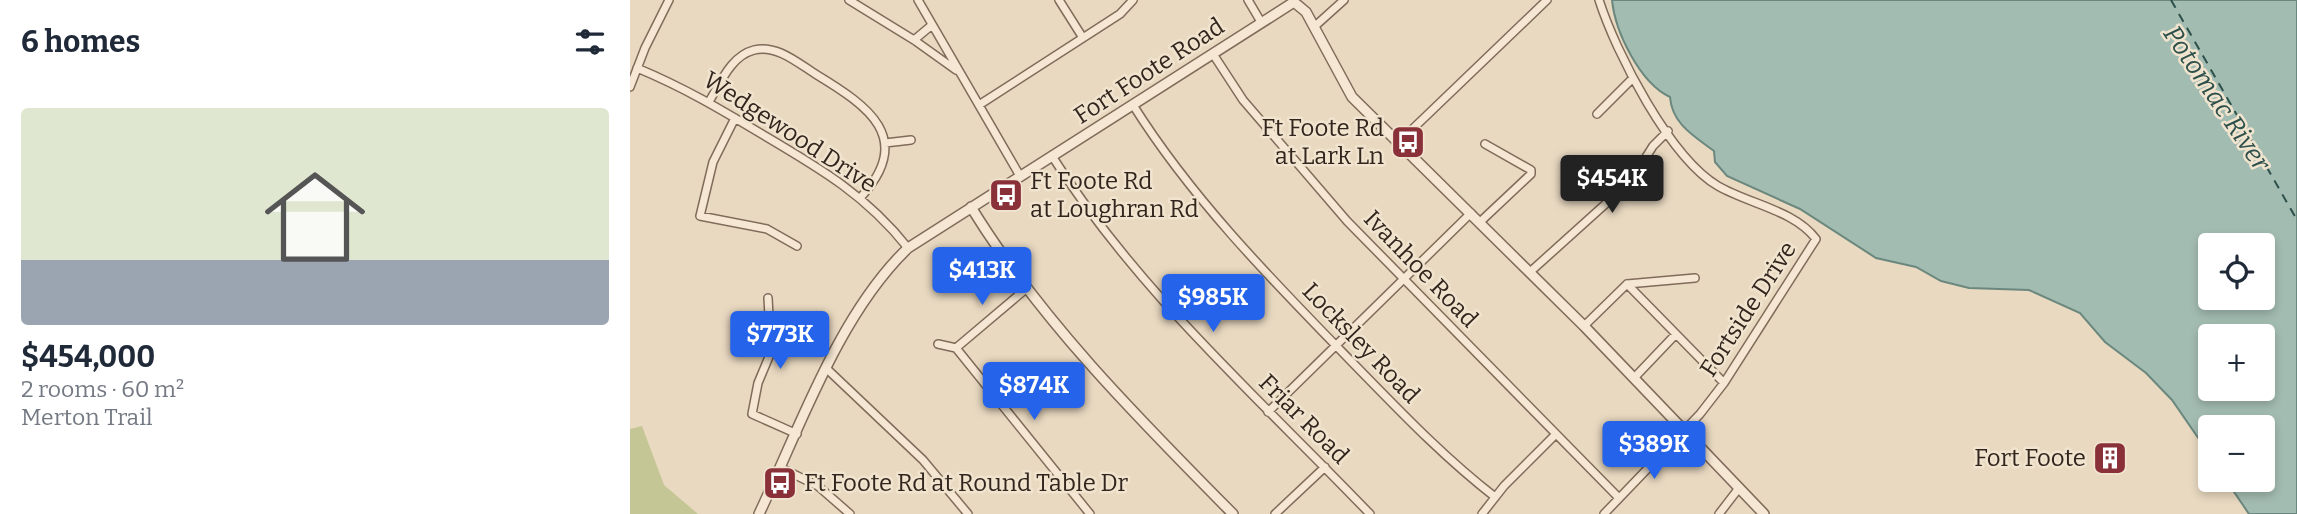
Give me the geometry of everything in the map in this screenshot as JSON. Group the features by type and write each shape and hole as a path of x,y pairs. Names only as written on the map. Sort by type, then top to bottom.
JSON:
{"street":[{"path":"849,0 914,40 961,74"},
{"path":"918,0 1020,176"},
{"path":"1059,0 1083,38"},
{"path":"979,105 1120,14 1133,0"},
{"path":"1248,0 1261,22"},
{"path":"1314,27 1343,0"},
{"path":"1399,142 1547,0"},
{"path":"1530,272 1631,181 1653,146 1668,131 1633,78 1608,28 1599,0"},
{"path":"630,87 665,1"},
{"name":"Fort Foote Road","path":"759,514 860,303 886,269 908,248 1294,2 1302,7 1314,27 1345,88 1584,326 1764,514"},
{"path":"914,40 932,25"},
{"path":"710,100 734,62 750,51 768,49 788,57 864,106 880,127 885,143 880,173 861,197"},
{"name":"Ivanhoe Road","path":"1213,54 1243,100 1347,221 1618,497"},
{"name":"Wedgewood Drive","path":"636,68 710,100 861,197 908,248"},
{"path":"1597,114 1633,78"},
{"name":"Locksley Road","path":"1133,105 1171,162 1276,284 1448,459 1495,497"},
{"path":"735,118 713,162 700,216 751,224 797,246"},
{"name":"Fortside Drive","path":"1604,514 1685,432 1724,383 1816,239 1792,220 1713,183 1694,166 1668,131"},
{"path":"885,143 911,140"},
{"path":"1480,222 1531,174 1531,170 1485,144"},
{"name":"Friar Road","path":"1052,156 1106,232 1213,356 1370,514"},
{"path":"971,207 1000,254 1027,288 1135,413 1233,514"},
{"path":"1268,412 1471,213"},
{"path":"1584,326 1627,284 1695,278"},
{"path":"1627,284 1724,383"},
{"path":"956,348 1027,288"},
{"path":"768,299 771,352 758,383 752,414 797,434"},
{"path":"1634,378 1675,334"},
{"path":"938,344 956,348 1090,514"},
{"path":"827,369 923,460 968,514"},
{"path":"1482,514 1556,434"},
{"path":"1275,514 1325,467"},
{"path":"781,468 818,486 850,514"},
{"path":"1719,514 1739,488"}],"green space":[{"path":"642,426 664,485 698,514 630,514 630,429"}],"water":[{"name":"Potomac River","path":"1612,0 2297,0 2297,514 2249,514 2234,492 2275,492 2275,415 2198,415 2198,438 2172,400 2146,373 2105,342 2080,313 2029,290 1969,288 1941,281 1916,267 1876,258 1800,209 1727,176 1715,162 1714,151 1680,122 1670,97 1659,90 1639,69 1618,27"}],"ferry route":[{"path":"2171,0 2297,220"}],"place":[{"name":"Ft Foote Rd at Lark Ln","path":"1408,142"},
{"name":"Ft Foote Rd at Loughran Rd","path":"1006,195"},
{"name":"Fort Foote","path":"2110,458"},
{"name":"Ft Foote Rd at Round Table Dr","path":"780,483"}]}
